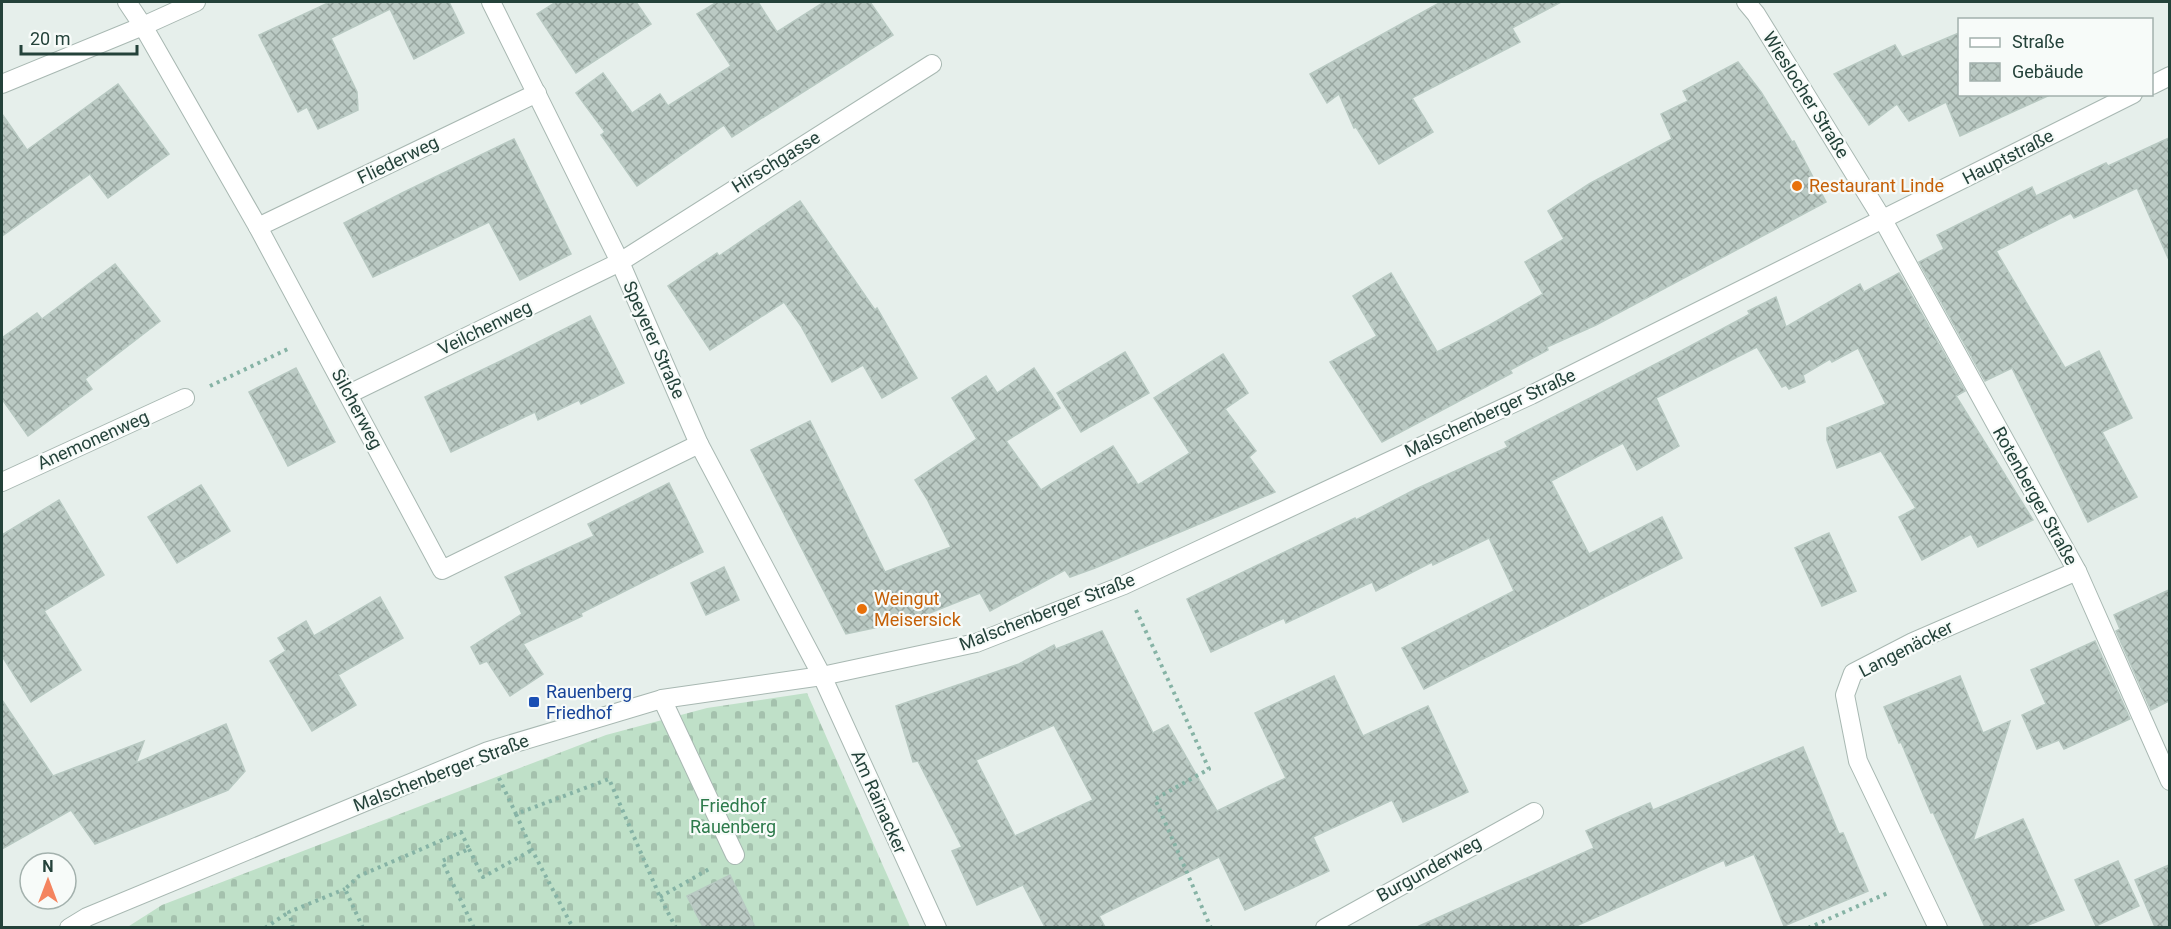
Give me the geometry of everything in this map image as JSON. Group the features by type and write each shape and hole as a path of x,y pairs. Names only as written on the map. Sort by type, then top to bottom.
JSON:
{"street":[{"name":"Silcherweg","path":"127,2 258,227 442,570 699,444"},
{"path":"2,84 196,2"},
{"name":"Speyerer Straße","path":"490,2 620,262 699,444 822,676"},
{"name":"Wieslocher Straße","path":"1746,2 1762,23 1883,219"},
{"name":"Hirschgasse","path":"620,262 932,64"},
{"path":"2153,84 2169,76"},
{"name":"Fliederweg","path":"258,227 537,93"},
{"name":"Hauptstraße","path":"1883,219 2129,96"},
{"name":"Rotenberger Straße","path":"1883,219 2077,571 2169,781"},
{"name":"Malschenberger Straße","path":"69,927 87,917 488,751 662,699 822,676 976,643 1124,585 1530,395 1883,219"},
{"name":"Veilchenweg","path":"349,394 620,262"},
{"name":"Anemonenweg","path":"2,482 185,398"},
{"name":"Langenäcker","path":"1938,927 1857,761 1845,695 1853,673 1913,642 2077,571"},
{"name":"Am Rainacker","path":"822,676 937,927"},
{"path":"662,699 735,855"},
{"name":"Burgunderweg","path":"1325,927 1534,812"}],"path":[{"path":"185,398 317,335"},
{"path":"1124,585 1209,769 1155,799 1211,927"},
{"path":"488,751 532,850 573,927"},
{"path":"516,814 609,779 660,897 676,927"},
{"path":"265,927 289,912 345,889 359,876 461,832 483,877 532,850"},
{"path":"469,849 442,861 474,927"},
{"path":"660,897 735,855"},
{"path":"1808,927 1916,881"},
{"path":"345,889 363,927"},
{"path":"289,912 293,927"}],"green space":[{"name":"Friedhof Rauenberg","path":"807,693 910,927 126,928 162,905 606,735 707,708"}],"building":[{"path":"330,2 449,2 464,33 414,59 390,9 331,38 357,92 358,110 318,129 307,107 298,112 259,35"},
{"path":"556,2 636,2 651,24 576,73 537,14"},
{"path":"717,2 758,2 777,32 824,2 870,2 893,35 732,137 724,125 637,186 601,135 605,132 576,93 603,73 632,113 660,94 668,106 731,66 697,14"},
{"path":"1441,2 1561,2 1512,28 1520,42 1412,98 1433,132 1379,164 1356,127 1354,128 1339,94 1327,103 1310,74"},
{"path":"1958,33 1958,96 2048,96 1960,136 1946,102 1909,121 1897,104 1869,125 1834,74 1895,45 1902,57"},
{"path":"1738,62 1761,92 1792,142 1794,141 1826,202 1596,325 1547,347 1548,350 1510,370 1512,373 1382,442 1330,362 1377,336 1353,296 1391,273 1437,352 1543,294 1525,262 1564,239 1548,211 1589,184 1672,139 1661,114 1688,101 1683,91"},
{"path":"118,84 169,154 108,198 90,174 2,236 2,114 27,150"},
{"path":"2169,138 2169,260 2137,188 2074,218 2071,213 1996,251 2065,368 2099,351 2132,418 2102,432 2137,497 2088,522 2012,368 1985,381 1919,262 1944,249 1937,235 2032,187 2036,196 2106,163 2108,166"},
{"path":"514,139 571,254 520,280 489,222 373,277 344,223"},
{"path":"800,201 875,310 877,308 917,378 882,398 863,365 832,382 801,326 784,302 710,350 668,286 717,253 719,256"},
{"path":"115,264 160,321 85,379 92,389 28,436 2,399 2,338 37,313 42,319"},
{"path":"1899,273 1965,391 1956,396 2033,520 1978,547 1971,534 1922,560 1899,517 1916,508 1881,451 1837,468 1827,440 1827,428 1886,404 1858,348 1832,362 1830,359 1803,375 1805,382 1789,389 1786,385 1782,387 1757,347 1656,398 1679,446 1637,470 1623,443 1551,481 1589,554 1662,517 1682,558 1424,689 1402,648 1514,591 1489,538 1433,565 1432,562 1376,591 1372,582 1286,623 1284,618 1211,652 1187,599 1508,447 1505,442 1681,351 1750,314 1748,311 1776,297 1786,327 1860,284 1864,292"},
{"path":"590,316 624,383 581,404 579,400 538,420 535,412 451,452 425,397"},
{"path":"1125,352 1149,393 1081,432 1057,393"},
{"path":"1223,354 1248,393 1225,409 1256,451 1249,457 1275,492 1095,568 1070,577 1065,570 990,611 980,593 912,620 846,634 751,450 810,421 885,572 951,547 915,480 977,439 952,398 986,376 997,393 1034,368 1060,408 1006,441 1041,490 1113,446 1138,485 1190,453 1154,398"},
{"path":"296,368 335,442 288,466 249,392"},
{"path":"669,483 703,552 581,613 582,616 523,644 543,674 510,696 487,661 480,664 471,647 522,614 505,577 594,536 588,524"},
{"path":"201,485 230,531 177,563 148,517"},
{"path":"59,500 104,575 44,611 81,670 31,702 2,656 2,535"},
{"path":"1829,533 1856,591 1822,606 1795,548"},
{"path":"724,567 739,600 706,615 691,583"},
{"path":"2169,590 2169,701 2151,710 2116,631 2120,629 2114,615"},
{"path":"380,597 403,638 338,675 356,705 312,731 270,661 286,651 278,638 306,621 314,636"},
{"path":"1102,631 1153,733 1168,725 1217,811 1286,778 1255,713 1334,676 1363,736 1428,706 1468,792 1403,822 1392,800 1313,837 1329,871 1245,910 1219,857 1099,916 1105,927 1045,927 1023,885 977,905 952,851 962,847 918,761 913,762 896,706 1019,664 1054,645 1056,649","holes":["1054,725 1093,800 1015,836 976,760"]},
{"path":"2095,641 2130,719 2064,749 2059,740 2037,749 2022,715 2046,704 2031,670"},
{"path":"1960,676 1983,733 2010,721 1973,841 2023,819 2064,910 2024,927 1985,927 1884,707"},
{"path":"2,700 53,776 144,741 136,763 226,724 245,771 228,790 95,844 71,810 2,849"},
{"path":"1803,747 1839,834 1843,833 1868,891 1784,926 1754,854 1726,866 1724,860 1574,927 1417,927 1594,848 1586,831 1650,803 1653,810"},
{"path":"2118,861 2139,906 2096,926 2075,880"},
{"path":"2169,865 2169,927 2155,927 2135,880"},
{"path":"730,875 755,927 703,927 687,896"}],"place":[{"name":"Restaurant Linde","path":"1797,186"},
{"name":"Weingut Meisersick","path":"862,609"},
{"name":"Rauenberg Friedhof","path":"534,702"}]}
